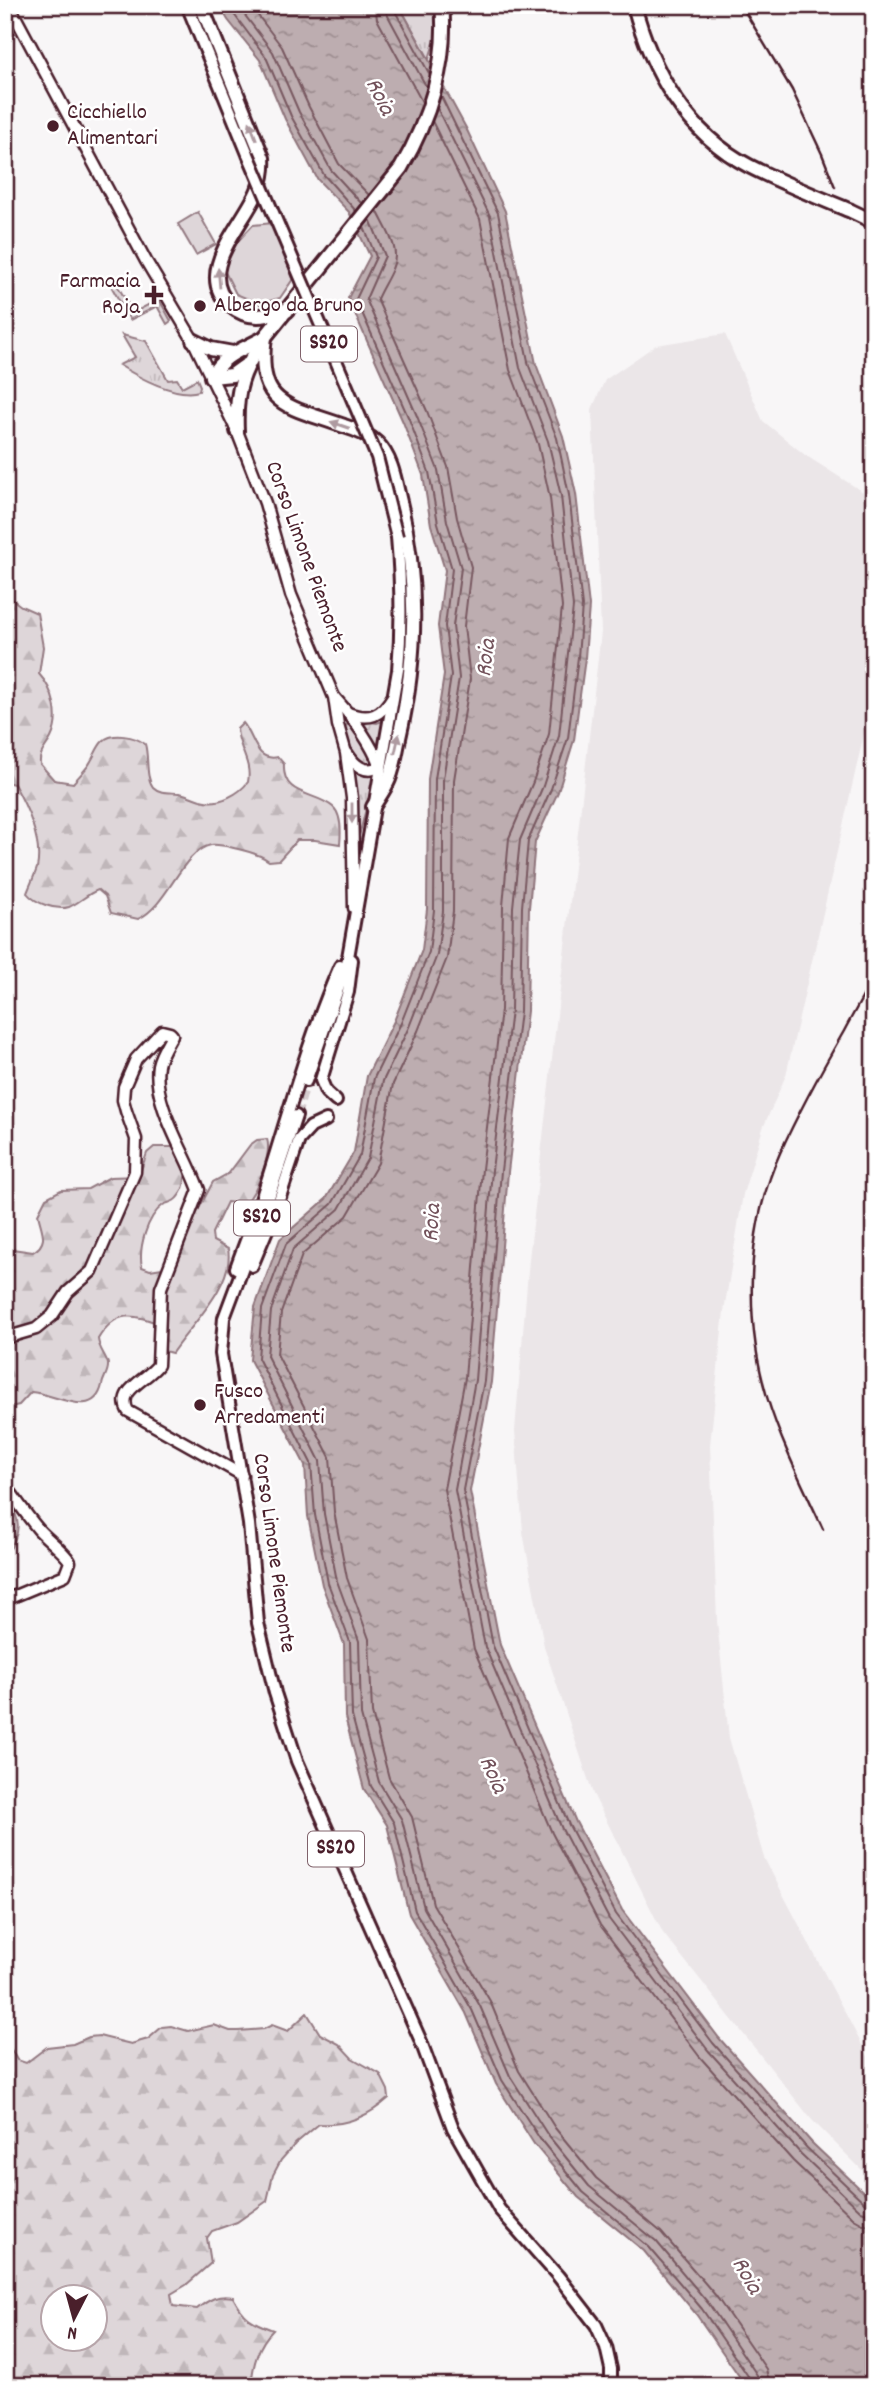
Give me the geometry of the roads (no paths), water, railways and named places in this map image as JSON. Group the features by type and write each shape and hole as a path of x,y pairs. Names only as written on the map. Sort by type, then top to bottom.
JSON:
{"highway":[{"path":"201,5 263,158 264,170 258,189 218,263 217,281 221,295 251,317 267,316 291,306"},
{"path":"237,431 238,391 247,364 265,337 401,169 414,146 430,107 438,70 443,32 442,5"},
{"path":"634,5 647,49 664,82 687,115 708,135 748,165 874,222"},
{"path":"211,377 221,362 233,353 265,337"},
{"path":"265,337 263,376 267,386 276,397 288,405 353,429 376,442 393,472 404,518 414,581 411,672 389,779 373,807"},
{"path":"193,341 211,349 233,353"},
{"path":"211,377 232,375 247,364"}],"main road":[{"path":"9,5 211,377"},
{"name":"SS20","path":"187,5 377,457 397,537 402,629 394,696 380,766"},
{"name":"Corso Limone Piemonte","path":"211,377 237,431 265,503 291,595 334,697 352,798 354,916"},
{"path":"347,712 364,716 377,715 394,696"},
{"name":"Corso Limone Piemonte","path":"306,1081 346,963 380,766 375,752 334,697"},
{"path":"346,753 355,765 363,769 375,770 380,766"},
{"path":"336,1101 326,1092 321,1080 348,992 352,963 351,936"},
{"path":"224,1318 225,1298 262,1198 292,1096 327,994 351,936"},
{"path":"5,1338 36,1329 52,1316 68,1292 92,1270 135,1172 136,1139 123,1100 124,1087 136,1059 162,1031 170,1032 172,1035 158,1062 161,1102 199,1190 161,1287 158,1365 124,1397 124,1402 128,1411 242,1475"},
{"name":"Corso Limone Piemonte","path":"296,1116 267,1206 224,1318 221,1354 249,1524 258,1623 275,1693 297,1760 420,2039 453,2128 499,2209 558,2276 596,2325 606,2347 611,2369 611,2386"},
{"path":"224,1318 243,1287 277,1206 299,1140 311,1127 326,1120"},
{"path":"5,1484 38,1529 70,1562 65,1575 5,1600"}],"water":[{"name":"Roia","path":"219,5 399,5 466,128 505,211 536,364 563,436 576,494 589,606 574,740 558,792 535,842 529,908 527,1011 508,1172 491,1382 470,1491 500,1645 576,1822 622,1910 719,2038 812,2143 874,2202 874,2386 746,2386 696,2314 644,2251 578,2197 534,2144 496,2084 466,2013 409,1914 387,1825 364,1789 345,1717 344,1644 322,1585 308,1516 305,1465 250,1360 255,1307 280,1239 326,1199 354,1152 367,1076 394,1021 422,950 427,909 428,779 444,675 438,626 445,570 431,525 423,475 403,422 348,298 370,256 349,212 318,180 285,119 260,60"}],"tunnel":[{"path":"296,1116 306,1081"}],"railway":[{"path":"741,5 792,90 835,187"},
{"path":"823,1529 793,1464 767,1397 755,1337 752,1274 760,1212 780,1153 810,1091 874,975"}],"place":[{"name":"Cicchiello Alimentari","path":"53,126"},
{"name":"Farmacia Roja","path":"154,295"},
{"name":"Albergo da Bruno","path":"200,306"},
{"name":"Fusco Arredamenti","path":"200,1405"}]}
